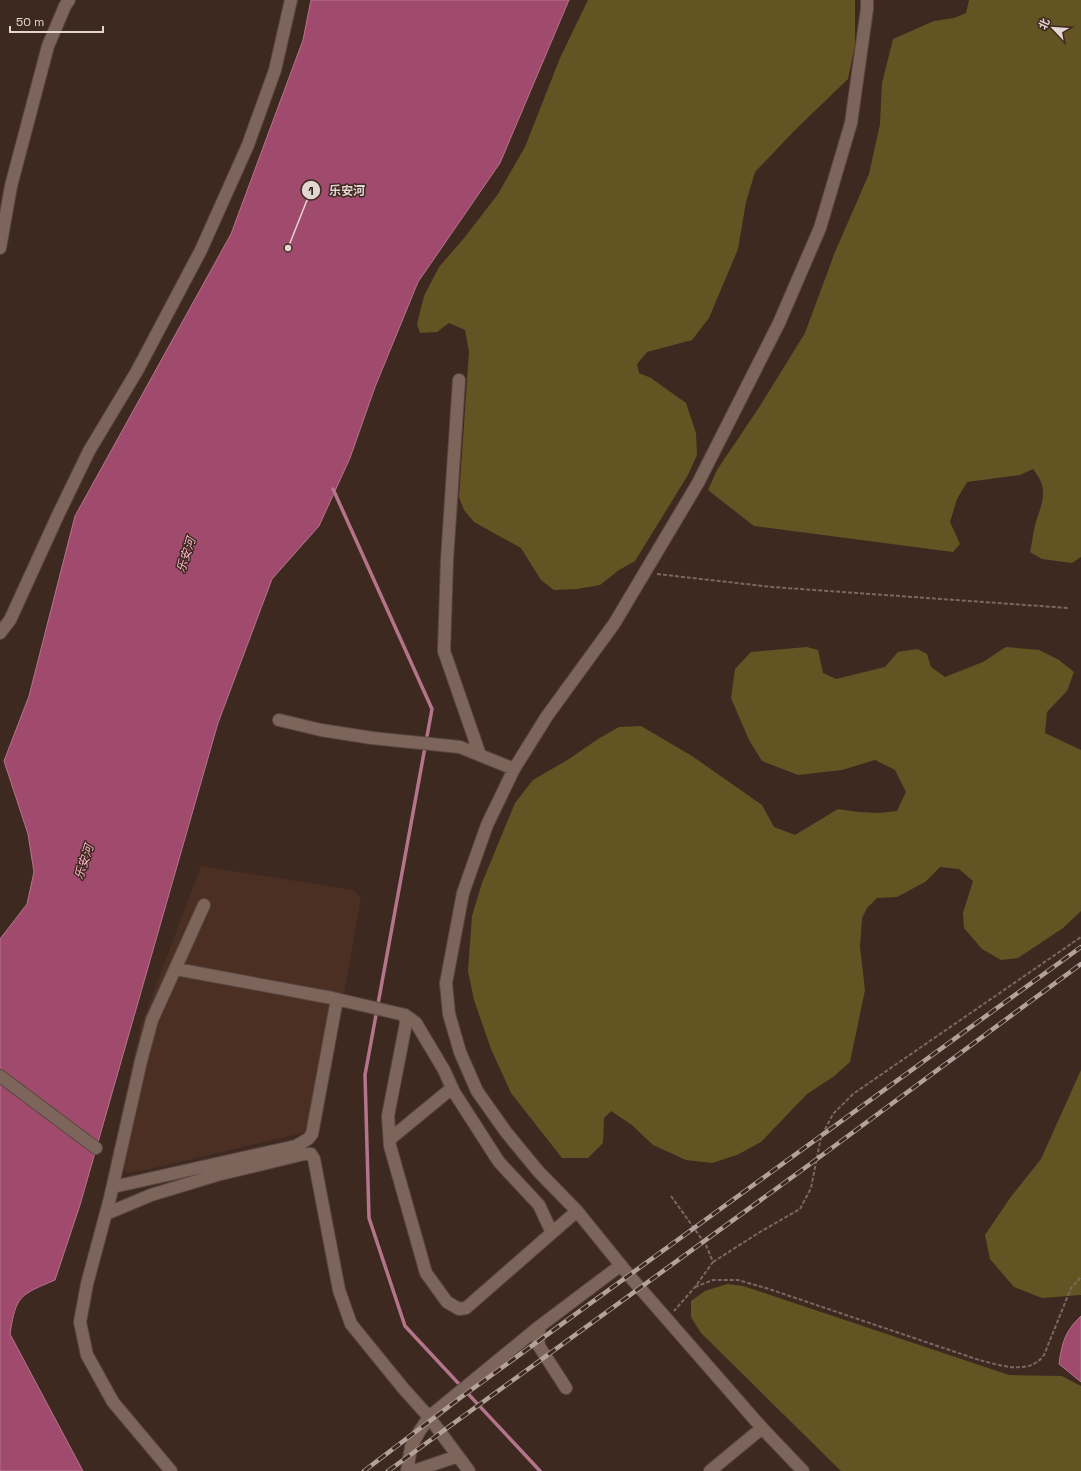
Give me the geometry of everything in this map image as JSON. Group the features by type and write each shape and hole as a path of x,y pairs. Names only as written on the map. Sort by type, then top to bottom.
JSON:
{"street":[{"path":"0,248 11,186 48,46 69,0"},
{"path":"0,633 10,620 89,451 138,371 201,250 248,146 275,70 291,0"},
{"path":"803,1471 762,1428 667,1319 577,1212 534,1166 506,1132 477,1091 460,1052 449,1014 446,983 463,893 488,825 514,769 547,716 614,624 698,483 779,323 820,228 851,123 867,0"},
{"path":"459,380 444,651 480,756"},
{"path":"279,720 322,730 372,738 460,748 514,769"},
{"path":"171,1471 112,1402 87,1355 80,1322 87,1284 113,1187 140,1061 152,1020 204,905"},
{"path":"176,969 337,999 405,1015 416,1023 444,1070 452,1088 499,1162 539,1205 552,1233"},
{"path":"113,1187 296,1146 308,1140 312,1134 337,999"},
{"path":"405,1015 406,1023 388,1116 390,1146 426,1273 447,1302 459,1309 466,1308 577,1212"},
{"path":"0,1076 96,1148"},
{"path":"390,1138 452,1088"},
{"path":"106,1214 152,1195 217,1175 304,1154 311,1154 314,1159 339,1290 351,1324 403,1388 429,1417 469,1471"},
{"path":"407,1471 411,1447 429,1417 540,1326 621,1265"},
{"path":"540,1326 538,1336 539,1346 566,1388"},
{"path":"710,1471 762,1428"},
{"path":"414,1471 458,1456"}],"path":[{"path":"644,573 772,587 1068,608"},
{"path":"667,1319 695,1288 713,1262 800,1209 811,1188 821,1137 833,1114 852,1094 1081,937"},
{"path":"671,1196 706,1245 713,1262"},
{"path":"695,1288 713,1280 738,1280 769,1288 979,1360 1017,1368 1028,1367 1040,1362 1071,1288 1081,1277"}],"shaded area":[{"path":"588,0 855,0 855,45 848,79 795,130 755,172 746,202 738,249 709,318 692,340 647,352 637,364 639,373 651,378 686,403 696,433 697,455 688,475 635,561 619,570 600,585 577,589 554,590 541,580 521,548 474,522 464,510 459,497 469,352 465,330 449,323 437,332 420,333 417,324 424,296 439,267 465,237 498,194 525,147 560,58"},
{"path":"969,0 1081,0 1081,557 1072,563 1042,559 1030,552 1035,525 1043,496 1041,483 1033,469 1020,475 967,482 957,499 950,522 960,544 953,552 754,526 708,490 717,470 760,406 805,333 835,252 869,174 880,124 882,83 893,39 934,21 954,18 966,13"},
{"path":"807,647 818,650 823,673 836,679 885,667 898,652 917,649 927,654 931,667 945,677 983,662 1006,647 1039,650 1059,660 1074,672 1067,691 1047,712 1045,733 1081,750 1081,911 1063,928 1018,958 1001,960 982,949 964,928 963,913 973,881 959,869 940,867 925,882 897,897 877,898 867,908 862,918 860,947 865,990 850,1062 833,1077 807,1094 761,1142 737,1155 712,1163 686,1160 653,1145 632,1125 611,1111 604,1118 603,1143 588,1158 562,1158 511,1093 491,1049 474,1000 468,971 472,916 482,883 515,803 533,780 569,759 598,739 619,727 641,726 692,756 762,805 774,827 795,835 838,809 879,813 897,811 906,792 895,770 875,760 842,770 798,775 762,761 749,740 731,698 735,669 751,652"},
{"path":"201,866 353,890 361,897 322,1121 315,1130 150,1169 127,1173 111,1160 141,1025"},
{"path":"1081,1070 1081,1295 1042,1298 1014,1287 990,1259 985,1235 1010,1198 1041,1159"},
{"path":"727,1284 743,1286 1009,1375 1062,1376 1081,1386 1081,1471 841,1471 701,1333 691,1317 691,1301 705,1291"}],"water":[{"path":"311,0 569,0 500,163 418,282 375,387 350,458 319,526 272,579 218,723 80,1205 55,1280 27,1293 18,1304 15,1311 10,1334 83,1471 0,1471 0,939 27,904 34,872 28,834 4,761 29,696 75,516 231,234 303,40"},
{"path":"1081,1316 1081,1382 1059,1364 1065,1338 1071,1327"}],"waterway":[{"path":"333,489 432,709 365,1075 369,1218 405,1326 540,1471"}],"railway":[{"path":"364,1471 460,1398 1081,947"},
{"path":"388,1471 802,1170 1081,964"}],"place":[{"name":"乐安河","path":"288,248"}]}
